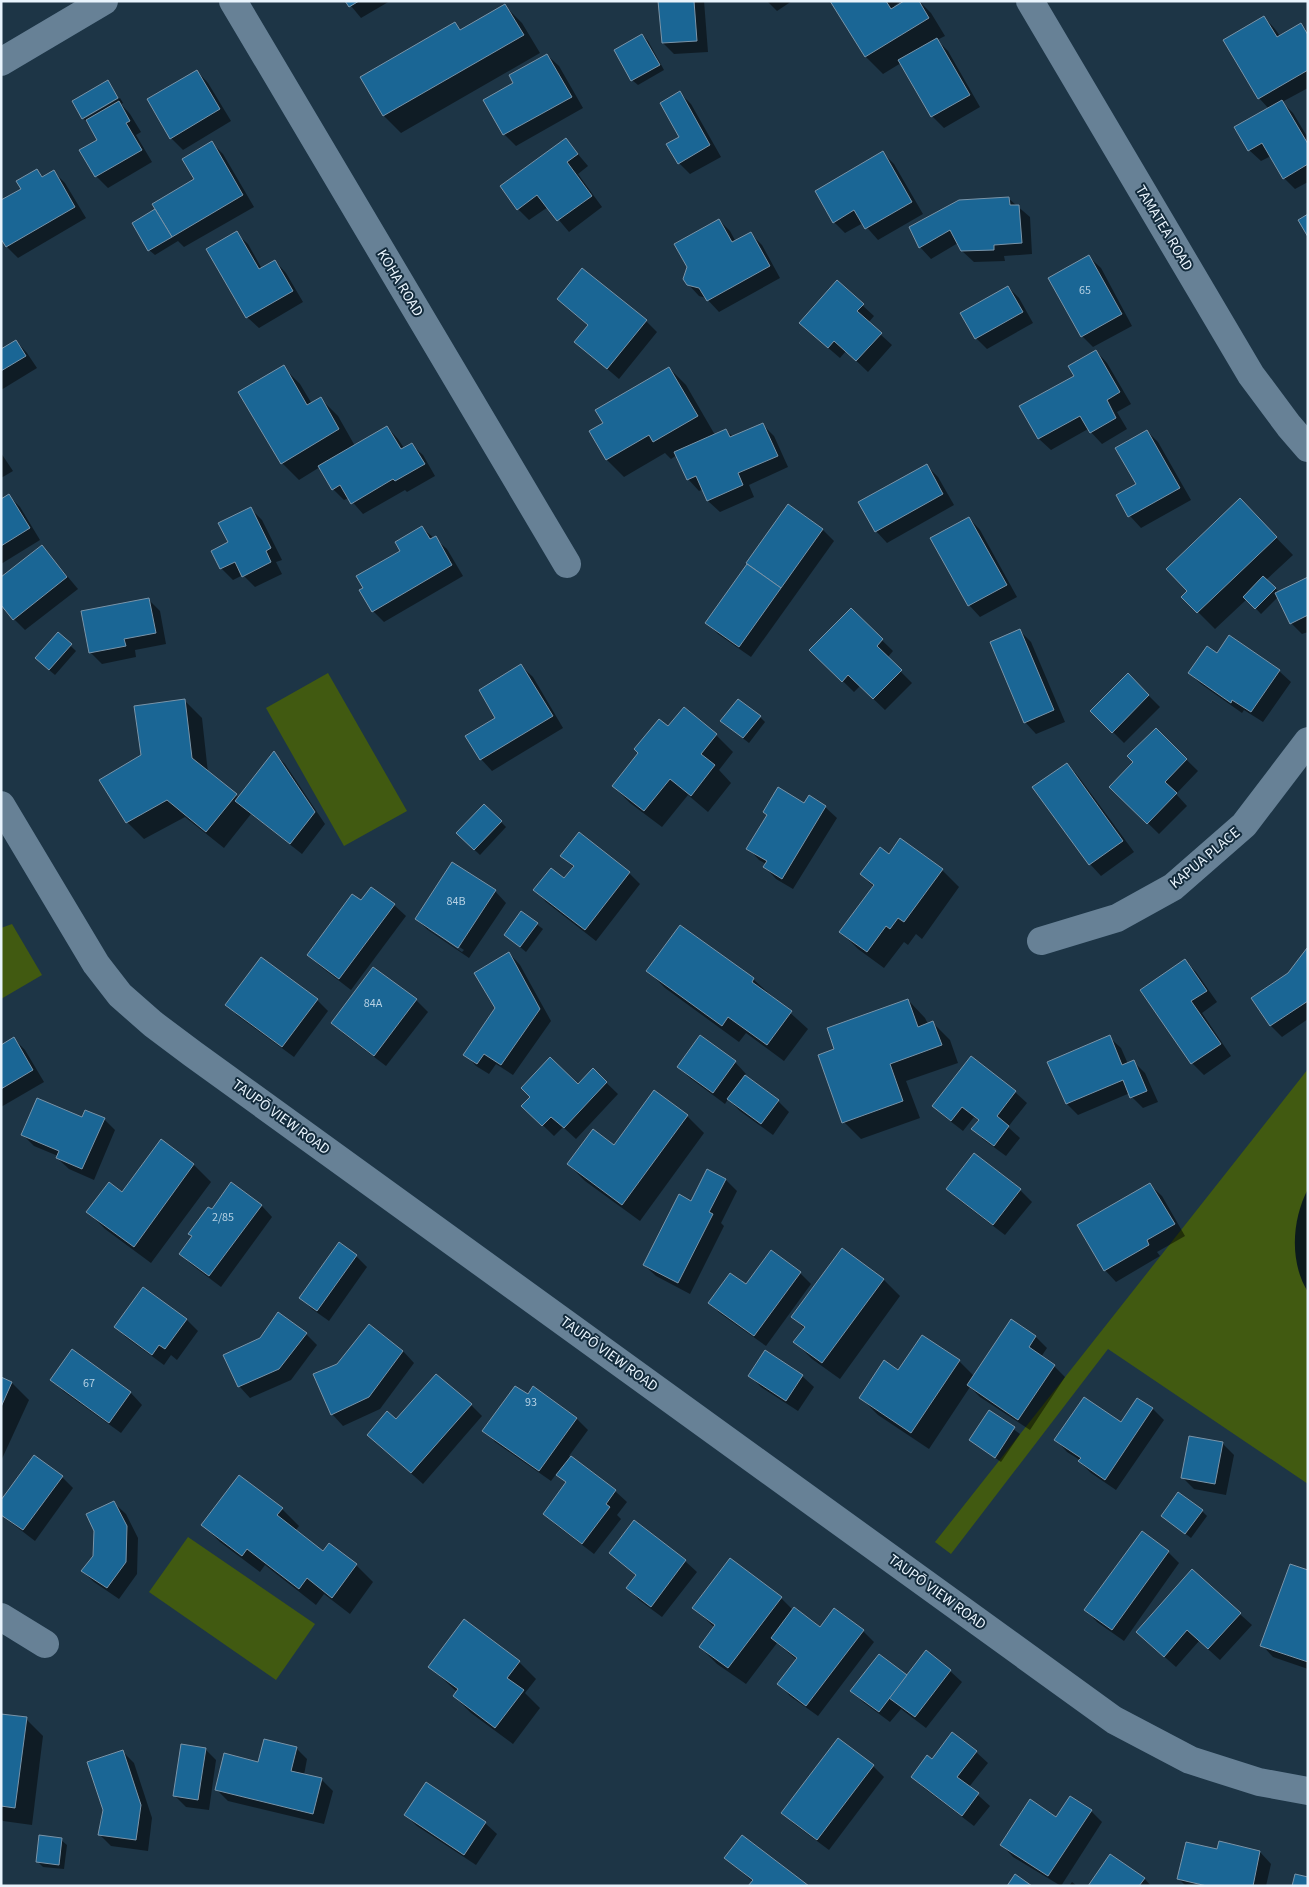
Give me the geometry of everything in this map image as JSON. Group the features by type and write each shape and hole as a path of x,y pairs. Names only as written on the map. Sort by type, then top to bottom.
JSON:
{"street":[{"path":"1,62 104,1"},
{"name":"KOHA ROAD","path":"233,1 568,564"},
{"name":"TAMATEA ROAD","path":"1030,1 1251,375 1308,448"},
{"name":"KAPUA PLACE","path":"1041,940 1117,918 1174,887 1244,824 1308,740"},
{"name":"TAUPŌ VIEW ROAD","path":"1,805 96,964 120,995 153,1024 1114,1720 1190,1760 1259,1782 1308,1791"},
{"path":"1,1617 45,1644"}],"green space":[{"path":"328,673 407,811 344,846 266,708"},
{"path":"12,924 42,975 1,999 1,928"},
{"path":"1308,1069 1308,1484 1108,1349 951,1554 935,1542"},
{"path":"188,1537 315,1624 276,1680 149,1592"}],"shaded area":[{"path":"1308,1189 1308,1292 1298,1267 1295,1254 1295,1240 1299,1214"}],"building":[{"path":"345,1 359,1 349,7"},
{"path":"658,1 694,1 697,41 662,43"},
{"path":"830,1 886,1 891,9 904,1 919,1 929,18 865,57"},
{"path":"505,4 524,35 383,116 360,77 455,22 460,30"},
{"path":"1264,16 1277,37 1301,23 1308,35 1308,70 1258,99 1223,40"},
{"path":"642,34 660,65 631,81 614,50"},
{"path":"937,38 970,95 931,117 898,60"},
{"path":"547,54 572,97 503,135 483,100 513,83 509,75"},
{"path":"197,70 220,109 170,139 147,99"},
{"path":"108,80 118,98 82,119 72,101"},
{"path":"680,91 710,145 678,164 666,144 679,137 660,103"},
{"path":"1282,100 1308,144 1308,164 1283,179 1262,143 1248,151 1234,127"},
{"path":"119,101 130,121 126,123 142,150 95,177 79,150 97,140 86,120"},
{"path":"566,138 578,154 567,162 592,196 557,221 537,195 517,210 500,186"},
{"path":"212,141 243,195 172,237 152,204 194,179 182,159"},
{"path":"883,151 912,202 865,229 854,210 833,223 815,191"},
{"path":"37,169 42,177 54,170 75,207 6,247 1,239 1,200 21,189 16,181"},
{"path":"1009,197 1010,205 1019,205 1022,243 994,245 994,250 961,251 950,230 919,248 909,227 959,200"},
{"path":"155,209 172,237 148,251 132,223"},
{"path":"1308,214 1308,237 1298,220"},
{"path":"719,219 732,242 751,232 770,266 707,301 699,288 687,285 683,279 687,267 674,244"},
{"path":"237,231 259,269 275,260 293,291 246,318 206,249"},
{"path":"1089,255 1122,314 1081,337 1048,278"},
{"path":"582,268 647,320 607,369 574,342 588,325 557,299"},
{"path":"837,280 864,304 857,311 882,333 856,361 834,341 828,348 799,323"},
{"path":"1008,286 1023,312 975,339 960,313"},
{"path":"16,340 26,356 1,371 1,349"},
{"path":"1096,350 1120,392 1107,400 1116,418 1090,433 1080,416 1038,439 1019,406 1074,376 1068,366"},
{"path":"284,365 307,405 321,397 339,429 281,464 238,392"},
{"path":"669,367 698,416 653,442 649,435 606,460 589,431 603,423 595,410"},
{"path":"763,423 778,456 738,473 743,485 707,501 696,476 687,480 674,452 726,429 730,437"},
{"path":"387,426 401,449 412,443 425,464 395,481 393,479 351,504 340,485 332,490 318,466"},
{"path":"1147,430 1180,488 1128,517 1116,495 1136,484 1115,448"},
{"path":"927,464 943,494 875,532 858,502"},
{"path":"9,494 30,528 1,546 1,499"},
{"path":"1240,498 1277,537 1197,613 1181,597 1187,591 1166,569"},
{"path":"788,504 823,529 781,588 746,563"},
{"path":"251,507 271,548 266,551 271,562 242,577 235,562 220,569 211,551 228,542 218,523"},
{"path":"969,517 1007,585 968,606 930,538"},
{"path":"422,526 430,539 436,536 452,565 372,612 359,590 363,588 356,576 400,551 395,542"},
{"path":"42,545 67,577 13,620 1,605 1,577"},
{"path":"747,564 781,588 739,647 705,623"},
{"path":"1263,576 1276,588 1255,609 1243,597"},
{"path":"1308,577 1308,615 1290,624 1275,593"},
{"path":"149,598 156,633 124,639 126,646 89,653 81,611"},
{"path":"851,608 883,639 877,646 902,670 873,699 848,675 842,682 809,650"},
{"path":"1020,629 1054,710 1024,723 990,642"},
{"path":"58,632 72,644 49,670 35,658"},
{"path":"1229,635 1280,670 1251,712 1232,700 1231,703 1188,673 1207,646 1217,653"},
{"path":"521,664 553,716 480,760 465,736 495,718 479,690"},
{"path":"1128,673 1149,695 1112,733 1090,711"},
{"path":"185,699 192,758 237,794 206,832 167,800 126,823 99,780 141,755 134,706"},
{"path":"738,699 761,716 743,738 720,721"},
{"path":"684,707 717,734 701,754 715,765 691,796 670,779 644,811 612,786 638,753 634,749 659,719 668,726"},
{"path":"1156,728 1187,759 1165,782 1177,793 1147,824 1109,787 1133,762 1127,756"},
{"path":"274,751 315,812 290,844 235,801"},
{"path":"1067,763 1123,841 1089,865 1032,787"},
{"path":"778,787 804,803 809,795 826,806 782,879 763,867 767,861 746,849 767,815 763,812"},
{"path":"484,804 502,821 474,850 456,833"},
{"path":"579,832 630,872 585,930 533,890 551,868 564,878 574,866 560,856"},
{"path":"900,838 943,869 904,922 898,918 890,929 886,926 867,952 839,932 874,885 860,874 880,847 889,854"},
{"path":"452,862 496,890 458,948 415,919"},
{"path":"371,887 395,904 339,979 307,955 352,894 361,900"},
{"path":"521,911 538,923 520,947 504,935"},
{"path":"680,925 754,978 752,982 792,1011 767,1045 728,1017 722,1026 646,971"},
{"path":"1307,948 1308,1001 1270,1026 1251,998 1288,973"},
{"path":"509,952 540,1009 501,1065 484,1054 477,1064 463,1055 495,1008 474,973"},
{"path":"261,957 318,999 282,1047 225,1005"},
{"path":"1185,959 1207,991 1191,1001 1221,1044 1191,1064 1140,990"},
{"path":"373,967 417,999 374,1056 331,1023"},
{"path":"908,999 918,1027 933,1021 942,1045 890,1064 903,1101 842,1123 818,1055 834,1049 827,1028"},
{"path":"700,1035 736,1061 713,1093 677,1067"},
{"path":"1110,1035 1122,1065 1134,1060 1147,1091 1130,1098 1123,1080 1066,1104 1047,1062"},
{"path":"14,1037 33,1070 1,1089 1,1045"},
{"path":"971,1056 1016,1091 997,1116 1009,1126 994,1146 971,1129 979,1120 962,1107 951,1121 932,1106"},
{"path":"550,1057 578,1084 593,1068 607,1082 564,1128 551,1117 542,1126 521,1106 530,1097 521,1088"},
{"path":"745,1075 779,1100 761,1124 727,1099"},
{"path":"654,1090 688,1115 622,1205 567,1164 593,1129 614,1145"},
{"path":"37,1098 82,1117 85,1110 105,1118 82,1169 56,1158 59,1151 21,1135"},
{"path":"161,1139 194,1164 134,1247 86,1212 109,1182 122,1192"},
{"path":"974,1153 1021,1189 993,1225 946,1189"},
{"path":"707,1169 726,1179 709,1212 713,1214 678,1283 643,1265 679,1194 691,1201"},
{"path":"231,1182 262,1205 209,1276 179,1254 192,1236 188,1234 208,1207 212,1209"},
{"path":"1150,1183 1175,1224 1147,1240 1149,1245 1104,1271 1077,1225"},
{"path":"339,1242 357,1255 317,1311 299,1298"},
{"path":"842,1248 884,1279 822,1363 793,1342 805,1327 791,1317"},
{"path":"771,1250 801,1272 754,1336 708,1303 730,1273 746,1284"},
{"path":"143,1287 187,1319 165,1349 159,1345 152,1355 114,1327"},
{"path":"278,1312 307,1333 279,1369 238,1387 223,1355 260,1338"},
{"path":"1011,1319 1036,1336 1029,1347 1055,1365 1018,1420 967,1385"},
{"path":"369,1324 403,1351 369,1397 331,1415 313,1374 337,1364"},
{"path":"922,1335 960,1360 911,1433 859,1398 884,1360 898,1370"},
{"path":"72,1349 131,1392 109,1423 50,1380"},
{"path":"765,1350 803,1375 786,1401 748,1376"},
{"path":"436,1374 472,1404 411,1473 367,1435 387,1411 396,1419"},
{"path":"1,1377 12,1382 1,1407"},
{"path":"515,1386 528,1394 533,1386 577,1418 539,1471 482,1431"},
{"path":"1084,1397 1121,1422 1137,1398 1153,1408 1105,1480 1078,1461 1081,1458 1054,1440"},
{"path":"989,1410 1015,1427 995,1458 969,1440"},
{"path":"1189,1436 1223,1442 1215,1484 1181,1478"},
{"path":"34,1455 63,1476 23,1530 1,1515 1,1500"},
{"path":"571,1456 616,1490 606,1504 610,1507 582,1544 543,1514 566,1482 556,1475"},
{"path":"239,1475 283,1508 277,1515 323,1551 329,1543 357,1564 332,1598 307,1578 299,1589 247,1549 242,1556 201,1525"},
{"path":"1178,1492 1203,1510 1185,1534 1161,1516"},
{"path":"114,1501 127,1526 126,1562 107,1588 81,1571 93,1556 94,1531 86,1514"},
{"path":"634,1520 686,1560 651,1607 626,1588 636,1575 609,1553"},
{"path":"1142,1531 1169,1551 1112,1630 1084,1610"},
{"path":"730,1558 782,1597 728,1668 699,1647 715,1625 692,1608"},
{"path":"1290,1564 1308,1570 1308,1662 1260,1646"},
{"path":"1192,1569 1241,1613 1208,1649 1187,1630 1164,1657 1136,1632"},
{"path":"794,1607 820,1627 834,1608 864,1630 806,1706 777,1684 797,1658 771,1638"},
{"path":"464,1619 520,1661 507,1678 524,1690 495,1728 453,1696 458,1689 428,1667"},
{"path":"926,1650 951,1670 915,1717 889,1698"},
{"path":"879,1654 907,1675 879,1712 850,1691"},
{"path":"1,1714 27,1717 15,1808 1,1806"},
{"path":"952,1732 977,1751 957,1777 979,1793 962,1816 911,1777 927,1755 932,1759"},
{"path":"838,1738 874,1765 817,1840 781,1813"},
{"path":"264,1739 297,1747 291,1771 322,1778 313,1814 215,1790 224,1753 258,1762"},
{"path":"181,1744 206,1748 198,1800 173,1796"},
{"path":"123,1750 141,1805 136,1840 98,1835 103,1810 87,1762"},
{"path":"426,1782 486,1822 464,1855 404,1815"},
{"path":"1070,1796 1092,1810 1048,1876 1000,1845 1030,1799 1056,1817"},
{"path":"39,1835 62,1838 59,1865 36,1862"},
{"path":"742,1835 809,1886 748,1886 753,1880 724,1858"},
{"path":"1219,1841 1260,1851 1253,1886 1207,1886 1177,1879 1186,1842 1217,1849"},
{"path":"1110,1854 1145,1878 1139,1886 1088,1886"},
{"path":"1015,1874 1032,1886 1007,1886"},
{"path":"1295,1874 1308,1877 1308,1886 1292,1886"}]}
